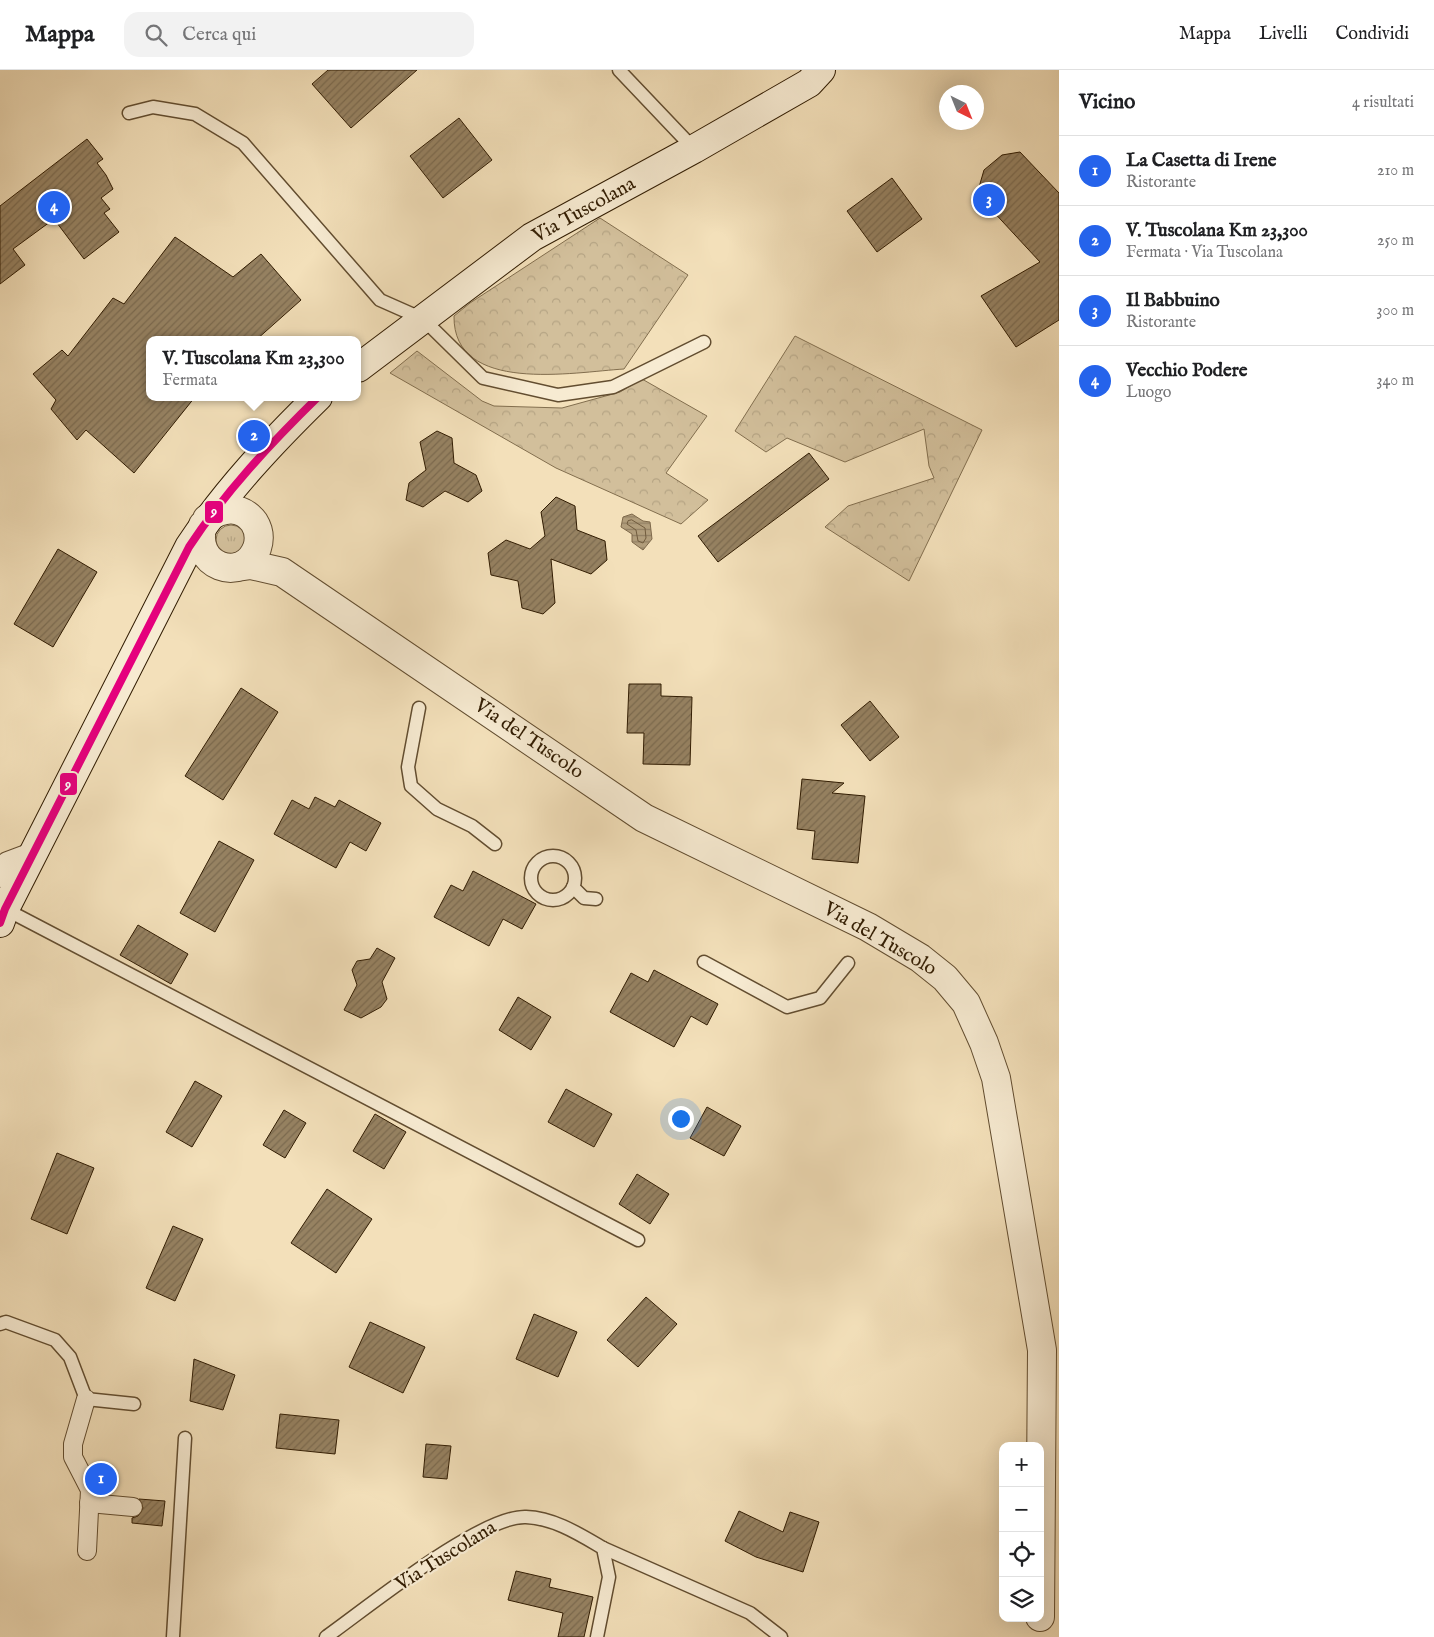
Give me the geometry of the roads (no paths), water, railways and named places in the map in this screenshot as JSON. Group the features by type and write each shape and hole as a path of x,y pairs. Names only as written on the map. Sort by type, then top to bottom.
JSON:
{"street":[{"name":"Via Tuscolana","path":"361,366 532,237 694,149 815,76 833,70"},
{"path":"2,916 167,589 205,522 250,468 314,401"},
{"path":"250,468 246,484 257,528 256,550 251,558 232,567 219,566 206,556 200,539 205,522 224,510 233,509 250,517 257,528 282,572"},
{"path":"167,589 197,571 251,565 282,572"},
{"name":"Via del Tuscolo","path":"282,572 644,818 868,927 920,958 945,978 966,1003 984,1043 996,1078 1042,1350 1040,1577"},
{"path":"0,875 8,864 32,855"},
{"path":"86,1399 73,1444 73,1457 90,1490 87,1551"},
{"path":"89,1503 133,1507"},
{"name":"Via del Tuscolo","path":"1040,1622 1040,1637"}],"lane":[{"path":"619,70 694,149"},
{"path":"129,113 153,107 195,114 243,143 380,300 423,319 483,378 558,395 613,387 704,342"},
{"path":"419,708 408,767 411,786 437,809 472,826 495,844"},
{"path":"573,888 584,898 596,899"},
{"path":"2,916 638,1240"},
{"path":"704,962 788,1007 820,998 848,963"},
{"path":"0,1324 6,1322 55,1340 70,1358 86,1399 134,1404"},
{"path":"174,1637 184,1438"},
{"name":"Via Tuscolana","path":"326,1637 455,1545 502,1520 526,1517 566,1527 603,1548 750,1613 781,1637"},
{"path":"597,1637 609,1577 603,1548"}],"water":[{"path":"632,514 643,521 650,522 652,539 643,550 632,542 632,534 621,527 623,517"}],"place":[{"name":"Il Babbuino","path":"989,200"},
{"name":"Vecchio Podere","path":"54,207"},
{"name":"V. Tuscolana Km 23,300","path":"254,436"},
{"name":"La Casetta di Irene","path":"101,1479"}]}
